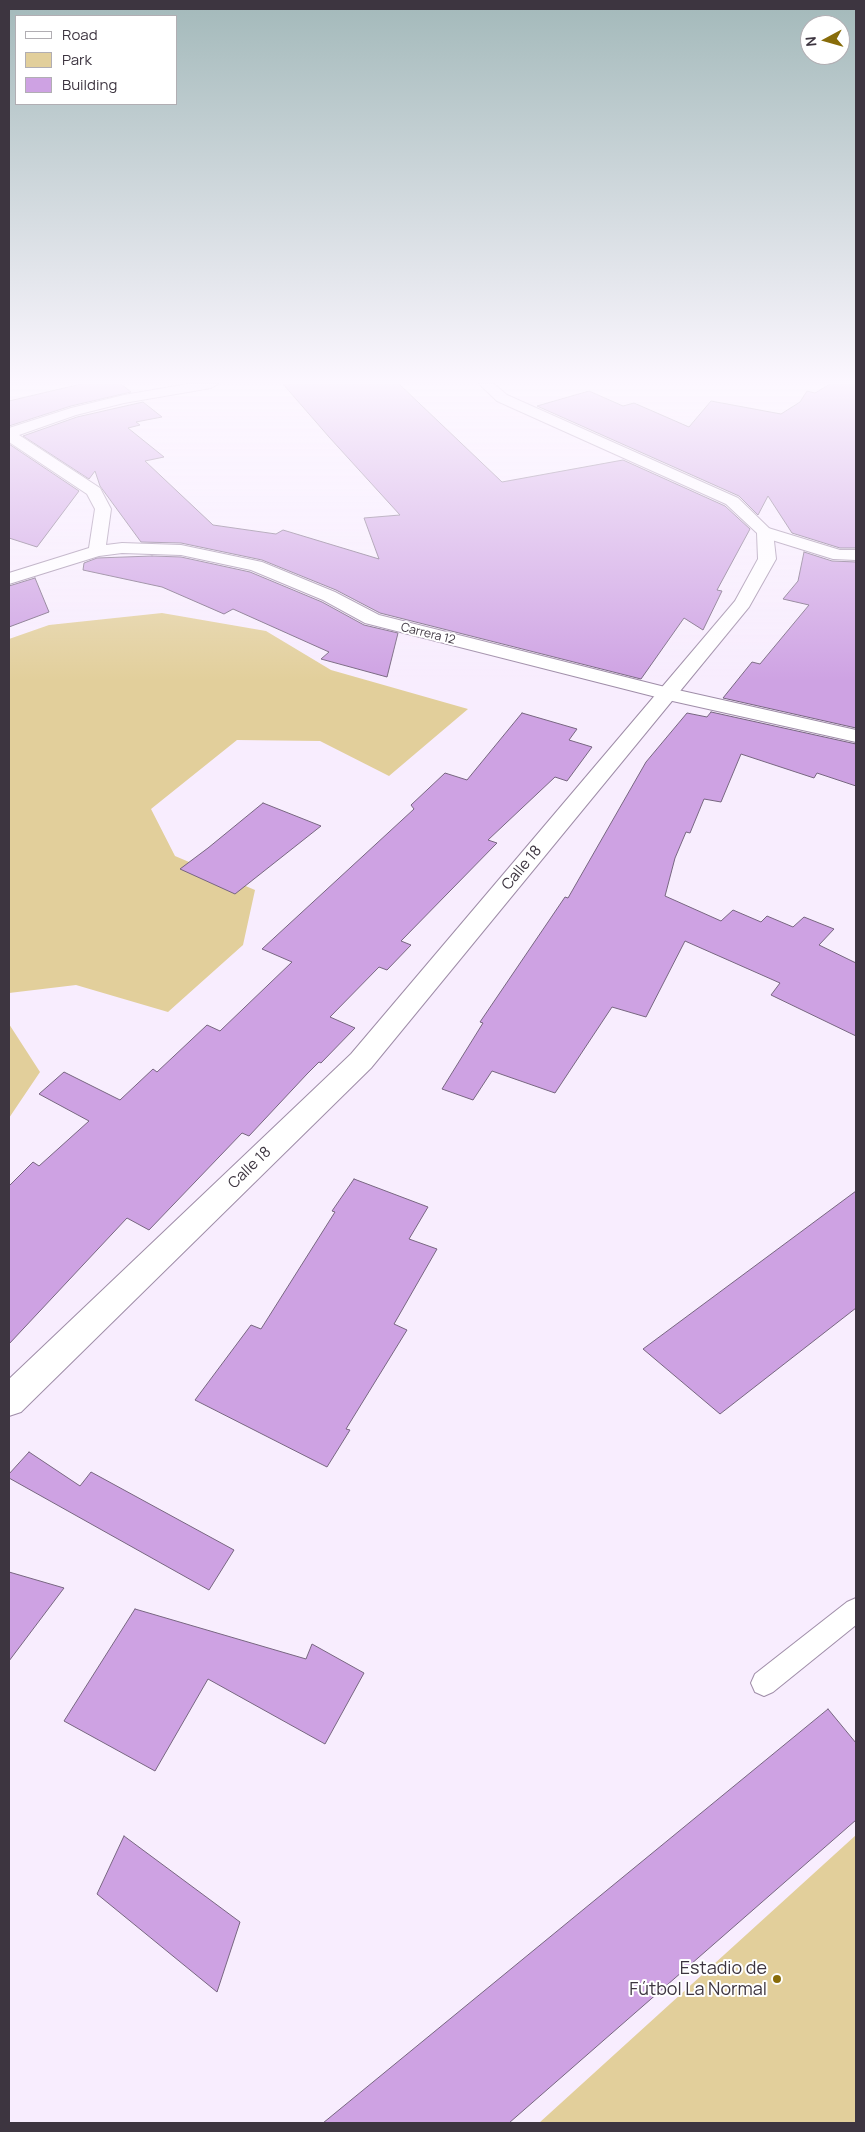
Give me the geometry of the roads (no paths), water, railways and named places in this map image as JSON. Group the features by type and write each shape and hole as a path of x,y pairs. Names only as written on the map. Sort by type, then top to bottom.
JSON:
{"main road":[{"path":"83,483 94,491 103,509 96,550"},
{"path":"693,483 732,501 765,532 839,555 856,555"},
{"name":"Calle 18","path":"9,1401 361,1061 743,602 767,559 765,532"},
{"name":"Carrera 12","path":"9,579 96,550 122,548 181,550 256,566 329,596 372,619 668,694 856,736"}],"lane":[{"path":"764,1683 856,1610"}],"place":[{"name":"Estadio de Fútbol La Normal","path":"777,1979"}]}
